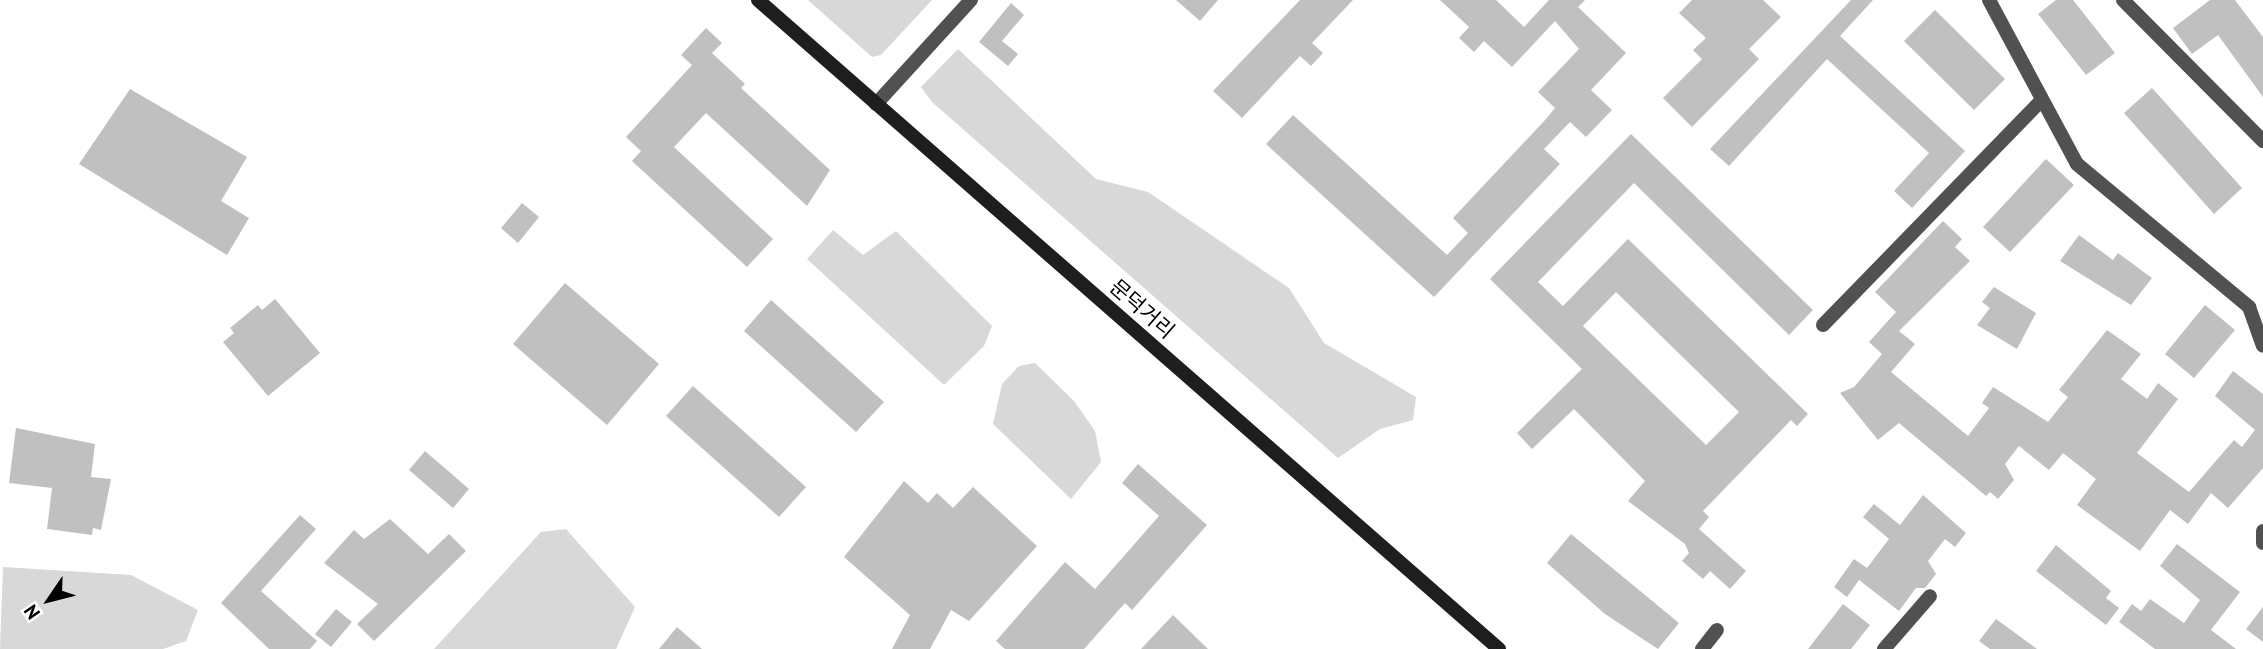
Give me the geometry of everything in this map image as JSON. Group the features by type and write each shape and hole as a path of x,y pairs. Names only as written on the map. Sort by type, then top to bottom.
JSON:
{"main road":[{"name":"문덕거리","path":"758,0 1499,649"}],"street":[{"path":"876,104 971,0"},
{"path":"1989,0 2077,164 2249,307 2262,328 2263,346"},
{"path":"2123,0 2263,141"},
{"path":"1824,325 2041,101"},
{"path":"2263,531 2263,543"},
{"path":"1884,649 1930,596"},
{"path":"1702,649 1717,630"}],"shaded area":[{"path":"808,0 932,0 881,55 872,57"},
{"path":"958,49 1096,179 1148,192 1289,288 1324,343 1416,397 1413,420 1380,429 1338,458 932,102 921,87"},
{"path":"833,230 863,255 896,231 992,326 984,346 944,385 807,259"},
{"path":"1035,363 1074,401 1095,431 1101,462 1071,499 993,424 1002,384 1019,366"},
{"path":"566,529 635,607 616,649 434,649 541,532"},
{"path":"3,567 131,575 198,610 186,641 163,649 0,649"}],"building":[{"path":"1176,0 1218,0 1200,21"},
{"path":"1300,0 1353,0 1312,43 1323,53 1311,66 1300,56 1242,118 1213,91"},
{"path":"1440,0 1496,0 1524,27 1549,0 1585,0 1578,7 1626,53 1591,90 1612,110 1586,137 1570,122 1544,149 1560,164 1434,297 1266,144 1293,115 1447,255 1468,233 1453,218 1555,108 1538,92 1579,49 1555,21 1512,67 1484,41 1474,52 1459,38 1469,27"},
{"path":"1692,0 1763,0 1781,17 1749,49 1759,59 1692,127 1663,98 1702,59 1693,50 1706,38 1679,13"},
{"path":"1851,0 1873,0 1840,36 1965,151 1912,208 1894,191 1929,153 1827,59 1729,166 1710,149"},
{"path":"2056,0 2073,0 2115,53 2086,75 2038,14"},
{"path":"2210,0 2235,0 2263,37 2263,97 2218,35 2192,54 2173,28"},
{"path":"1011,3 1024,15 1002,41 1018,54 1008,66 979,42"},
{"path":"1935,10 2005,79 1974,110 1904,41"},
{"path":"706,28 722,43 712,53 745,84 741,88 830,170 807,206 706,113 674,147 773,239 747,267 632,161 641,151 626,137 692,65 681,55"},
{"path":"2152,88 2242,188 2214,214 2124,113"},
{"path":"130,89 247,157 221,201 249,218 227,255 79,164"},
{"path":"1631,134 1813,310 1789,335 1634,183 1538,282 1563,306 1628,239 1808,414 1797,426 1791,420 1703,511 1709,517 1699,529 1746,571 1730,589 1710,571 1703,579 1682,561 1689,553 1685,544 1628,501 1645,481 1574,409 1532,449 1517,433 1582,369 1490,279","holes":["1616,292 1739,412 1706,445 1583,326"]},
{"path":"2046,159 2074,185 2010,252 1983,227"},
{"path":"522,203 539,217 518,243 501,228"},
{"path":"1943,221 1962,239 1955,247 1970,261 1899,331 1915,344 1891,372 1968,436 1989,408 1982,403 1993,387 2048,422 2068,397 2059,390 2107,330 2141,354 2121,379 2147,399 2158,383 2178,399 2137,453 2189,492 2234,440 2242,447 2255,430 2215,396 2233,371 2263,394 2263,468 2228,508 2211,493 2188,524 2170,510 2140,551 2077,505 2096,479 2063,453 2049,470 2019,446 2005,464 2014,480 1998,499 1990,492 1986,496 1899,423 1878,440 1840,393 1854,387 1882,354 1869,342 1896,312 1875,292"},
{"path":"2079,235 2113,260 2118,253 2152,278 2131,305 2060,261"},
{"path":"565,283 659,364 607,425 513,344"},
{"path":"1994,287 2036,313 2017,349 1977,325 1990,308 1982,302"},
{"path":"275,299 320,353 268,396 223,342 234,333 230,328 258,305 262,310"},
{"path":"771,300 884,402 856,432 744,331"},
{"path":"2205,305 2235,330 2194,378 2165,354"},
{"path":"693,386 806,487 779,517 666,416"},
{"path":"16,428 95,444 91,477 111,479 101,530 93,528 92,535 47,529 52,488 9,483"},
{"path":"425,451 469,489 453,508 409,470"},
{"path":"1138,464 1207,525 1132,610 1125,603 1084,649 1005,649 996,641 1065,562 1095,589 1159,516 1122,483"},
{"path":"904,481 928,503 937,493 953,508 973,487 1037,546 969,621 951,610 930,649 892,649 910,615 844,557"},
{"path":"1923,495 1966,533 1955,547 1945,539 1928,561 1936,574 1925,588 1916,588 1899,611 1859,580 1847,597 1834,587 1854,559 1867,568 1889,539 1863,517 1874,504 1900,525"},
{"path":"300,515 316,529 261,591 317,641 310,649 269,649 221,603"},
{"path":"390,519 428,554 449,534 466,551 374,641 357,624 378,604 324,563 354,530 364,539"},
{"path":"1571,534 1679,623 1658,649 1605,614 1547,563"},
{"path":"2177,544 2240,592 2211,630 2236,649 2155,649 2119,622 2132,604 2141,611 2150,599 2184,623 2200,600 2160,566"},
{"path":"2056,545 2111,591 2106,598 2119,608 2106,625 2036,571"},
{"path":"1843,604 1870,625 1851,649 1808,649"},
{"path":"2263,607 2263,642 2246,629"},
{"path":"336,609 352,622 331,647 315,634"},
{"path":"1173,615 1208,649 1141,649"},
{"path":"1996,619 2037,649 1990,649 1979,641"},
{"path":"677,627 702,649 659,649"}]}
